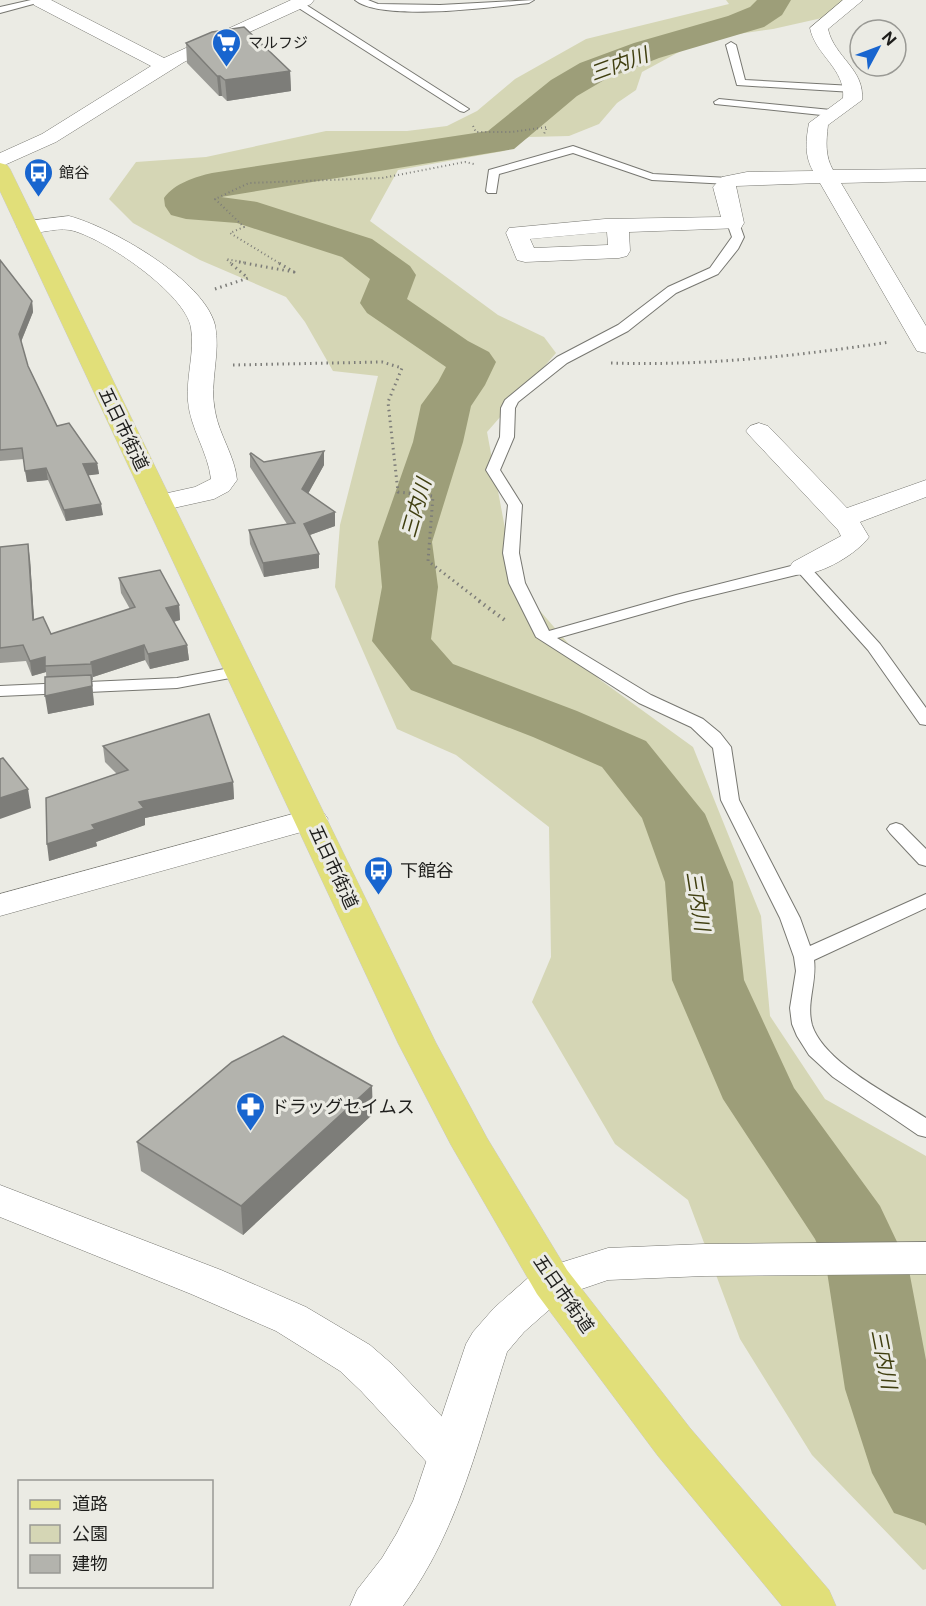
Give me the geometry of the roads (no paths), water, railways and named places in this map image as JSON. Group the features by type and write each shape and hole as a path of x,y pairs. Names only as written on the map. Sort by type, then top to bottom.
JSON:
{"main road":[{"name":"五日市街道","path":"1,172 444,1096 552,1282 674,1443 812,1606"}],"street":[{"path":"42,0 163,66"},
{"path":"854,0 819,28 819,34 844,67 853,89 852,99 819,123 816,139 817,160 924,340"},
{"path":"1,172 49,138 163,66 301,2"},
{"path":"618,226 733,223 724,187 729,182 747,178 926,175"},
{"path":"28,227 67,223 87,229 143,261 186,296 201,316 204,329 200,389 201,412 223,470 224,480 220,486 210,491 160,503"},
{"path":"759,431 843,519 855,537 849,544 803,568"},
{"path":"843,519 926,488"},
{"path":"0,905 311,819"},
{"path":"0,1200 206,1282 291,1319 355,1358 377,1378 451,1457"},
{"path":"374,1606 399,1574 422,1533 451,1457 488,1344 509,1320 552,1282 608,1264 926,1258"}],"lane":[{"path":"0,10 42,0"},
{"path":"360,0 376,7 429,8 483,6 529,0"},
{"path":"301,2 464,109"},
{"path":"731,45 741,83 853,89"},
{"path":"719,102 831,113"},
{"path":"492,191 493,172 573,149 652,177 729,182"},
{"path":"733,223 738,237 734,246 714,271 672,290 622,328 562,360 512,400 508,408 507,437 493,470 515,505 511,553 517,583 544,637 645,699 697,723 722,747 730,800 735,813 790,918 804,957 806,971 801,994 801,1016 807,1036 816,1050 840,1072 926,1129"},
{"path":"544,637 713,590 803,568 874,647 926,720"},
{"path":"0,691 177,683 240,671"},
{"path":"896,829 926,860"},
{"path":"804,957 926,900"}],"waterway":[{"name":"三内川","path":"774,0 770,8 762,14 740,24 646,50 610,63 577,79 500,141 212,185 185,198 186,206 242,211 357,248 394,275 383,303 451,351 472,362 461,385 446,405 438,442 405,542 410,587 401,641 432,677 555,724 624,754 673,814 699,882 708,980 761,1099 851,1228 867,1265 888,1389 917,1473 926,1485"}],"place":[{"name":"マルフジ","path":"227,68"},
{"name":"館谷","path":"38,198"},
{"name":"下館谷","path":"379,896"},
{"name":"ドラッグセイムス","path":"250,1132"}]}
